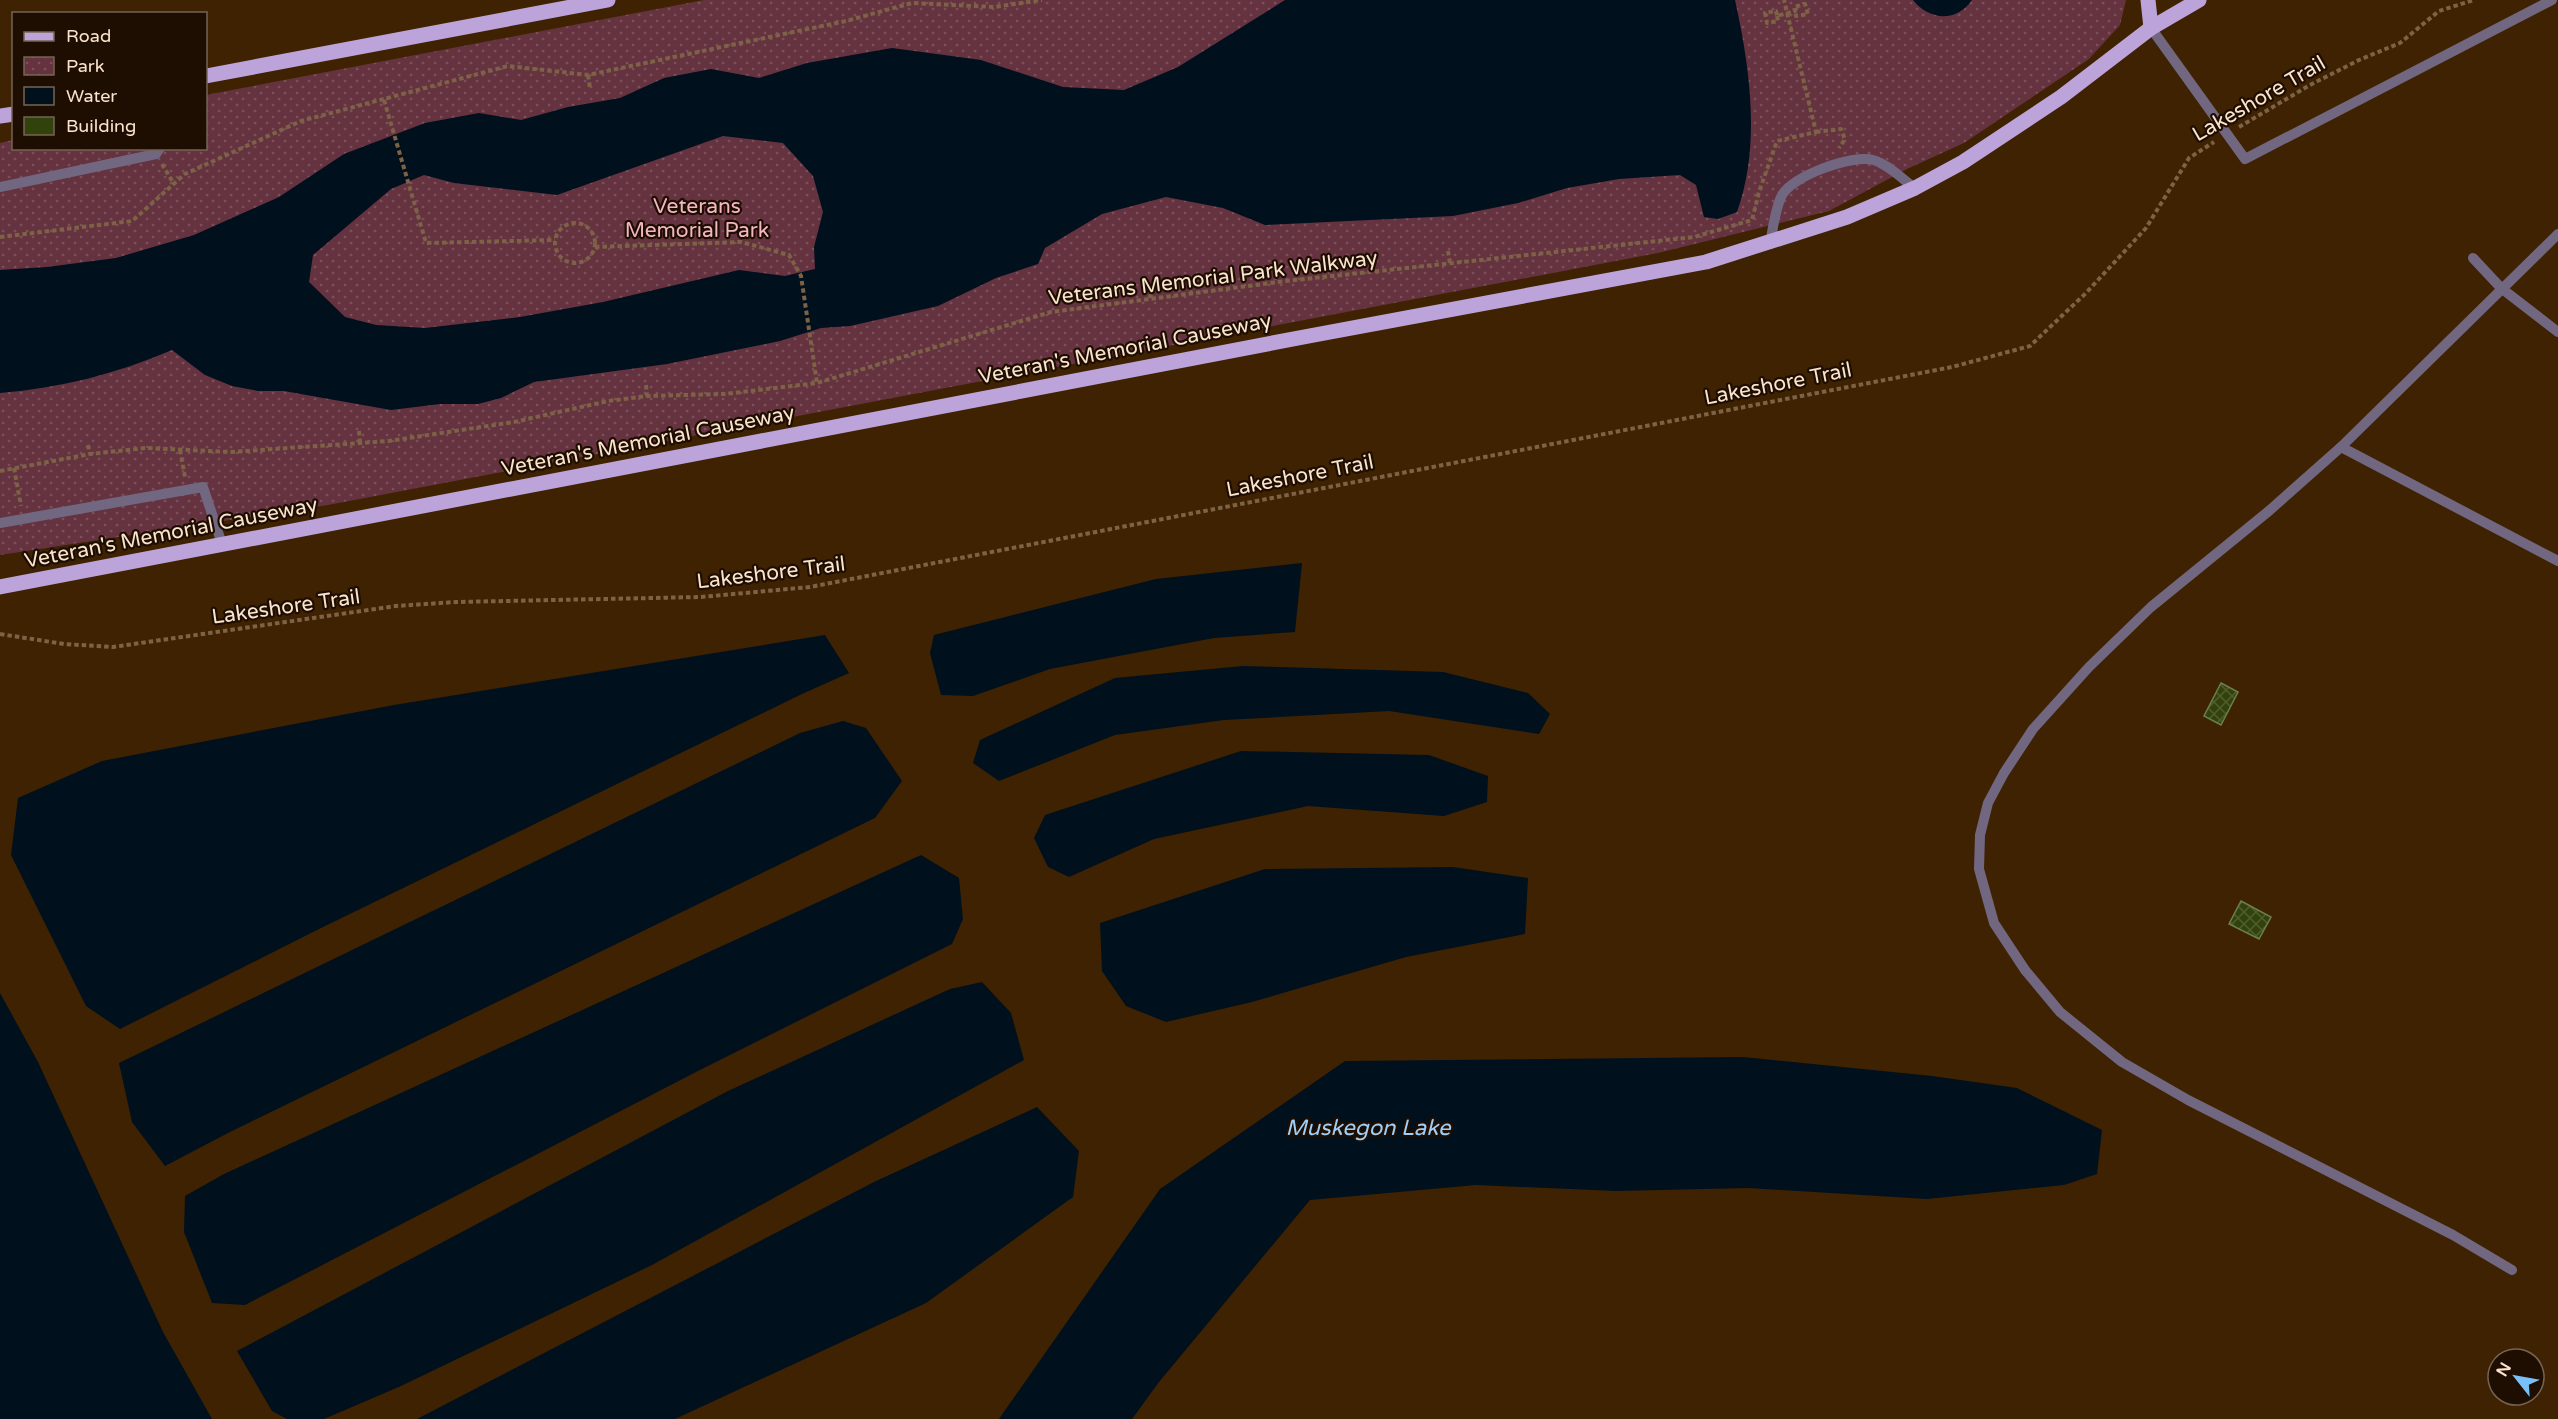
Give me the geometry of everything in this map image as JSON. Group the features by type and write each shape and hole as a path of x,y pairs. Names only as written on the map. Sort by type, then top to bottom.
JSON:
{"main road":[{"path":"207,76 608,0"},
{"path":"2148,0 2151,28"},
{"name":"Veteran's Memorial Causeway","path":"0,587 1321,333 1707,262 1770,244 1847,217 1915,188 1963,162 2061,97 2151,28 2199,0"}],"lane":[{"path":"2151,28 2245,159 2552,0"},
{"path":"0,187 158,151"},
{"path":"1770,244 1780,201 1786,188 1826,168 1857,158 1873,159 1915,188"},
{"path":"2512,1270 2453,1235 2188,1100 2122,1062 2060,1012 2025,970 1994,922 1979,869 1980,836 1988,803 2033,729 2089,667 2151,607 2270,510 2342,447 2558,234"},
{"path":"2473,258 2501,288 2558,332"},
{"path":"2342,447 2558,561"},
{"path":"0,523 203,487 222,544"}],"path":[{"path":"0,237 132,221 185,174 302,121 508,66 588,75 846,21 912,3 994,7 1042,0"},
{"path":"1784,0 1816,132 1842,129 1845,139 1826,168"},
{"name":"Lakeshore Trail","path":"0,634 64,644 113,647 396,606 456,602 701,597 810,587 1952,367 2030,346 2086,293 2146,228 2189,158 2310,85 2358,60 2400,44 2439,11 2474,0"},
{"path":"1777,16 1795,11"},
{"path":"588,75 590,88"},
{"path":"384,100 426,243 555,240"},
{"name":"Veterans Memorial Park Walkway","path":"0,471 90,454 146,448 231,452 360,444 514,422 608,401 647,396 725,394 817,383 1051,312 1450,263 1694,237 1752,220 1777,141 1816,132"},
{"path":"158,151 174,184"},
{"path":"579,223 592,232 595,247 586,260 574,263 562,259 555,240 565,226 579,223"},
{"path":"595,247 741,242 789,255 801,276 817,383"},
{"path":"1448,251 1450,263"},
{"path":"1149,286 1151,298"},
{"path":"646,385 647,396"},
{"path":"359,431 360,444"},
{"path":"88,445 90,454"},
{"path":"180,450 179,457 189,489"},
{"path":"14,468 23,519"}],"green space":[{"name":"Veterans Memorial Park","path":"704,0 2126,0 2120,25 2089,59 1964,143 1907,169 1829,211 1658,253 328,505 0,555 0,143 12,140 12,150 207,150 207,95"}],"water":[{"path":"1285,0 1735,0 1749,79 1751,133 1749,160 1737,212 1718,219 1704,217 1696,185 1680,175 1619,179 1567,188 1518,203 1453,216 1265,225 1223,208 1166,197 1102,214 1045,248 1038,264 996,278 938,306 850,326 821,328 780,341 667,364 534,382 501,398 478,404 440,404 391,410 284,391 258,391 232,386 205,375 172,350 88,379 44,388 0,393 0,270 47,267 116,258 194,235 279,197 344,154 425,123 479,113 521,120 568,107 620,98 664,78 711,69 759,78 807,63 892,48 981,60 1063,87 1124,90 1178,67","holes":["723,136 783,143 813,176 823,212 814,247 815,269 785,276 739,270 603,302 520,317 425,328 376,325 345,317 309,282 313,255 391,189 424,175 454,183 557,195"]},
{"path":"1913,0 1972,0 1958,13 1943,16 1927,12"},
{"path":"1302,563 1295,632 1214,638 1050,669 973,696 941,695 930,653 934,635 1156,579"},
{"path":"825,635 849,673 319,929 120,1029 86,1006 11,855 18,798 102,761 394,705"},
{"path":"1243,666 1443,672 1528,693 1550,714 1539,734 1389,711 1224,720 1115,735 999,781 973,763 980,740 1115,678"},
{"path":"843,721 866,728 902,781 875,818 230,1132 165,1166 132,1122 119,1063 800,733"},
{"path":"1241,751 1429,755 1488,776 1487,802 1444,816 1308,806 1154,839 1069,877 1048,867 1034,838 1045,815"},
{"path":"921,855 959,878 963,919 952,944 696,1072 245,1305 212,1303 184,1232 185,1196 224,1174"},
{"path":"1453,867 1528,878 1525,934 1406,957 1252,1002 1166,1022 1126,1006 1102,971 1100,923 1265,869"},
{"path":"982,982 1011,1013 1024,1060 652,1265 401,1386 324,1419 287,1419 272,1411 237,1351 728,1091 950,989"},
{"path":"0,993 38,1062 163,1332 212,1419 0,1419"},
{"name":"Muskegon Lake","path":"1743,1057 1932,1076 2017,1088 2102,1130 2097,1174 2064,1185 1927,1199 1748,1188 1616,1191 1476,1185 1310,1200 1159,1382 1132,1419 999,1419 1160,1189 1345,1061"},
{"path":"1037,1107 1079,1151 1073,1197 926,1303 675,1419 417,1419 874,1182"}],"building":[{"path":"2221,683 2238,692 2221,725 2204,716"},
{"path":"2241,901 2271,917 2259,939 2229,924"}]}
